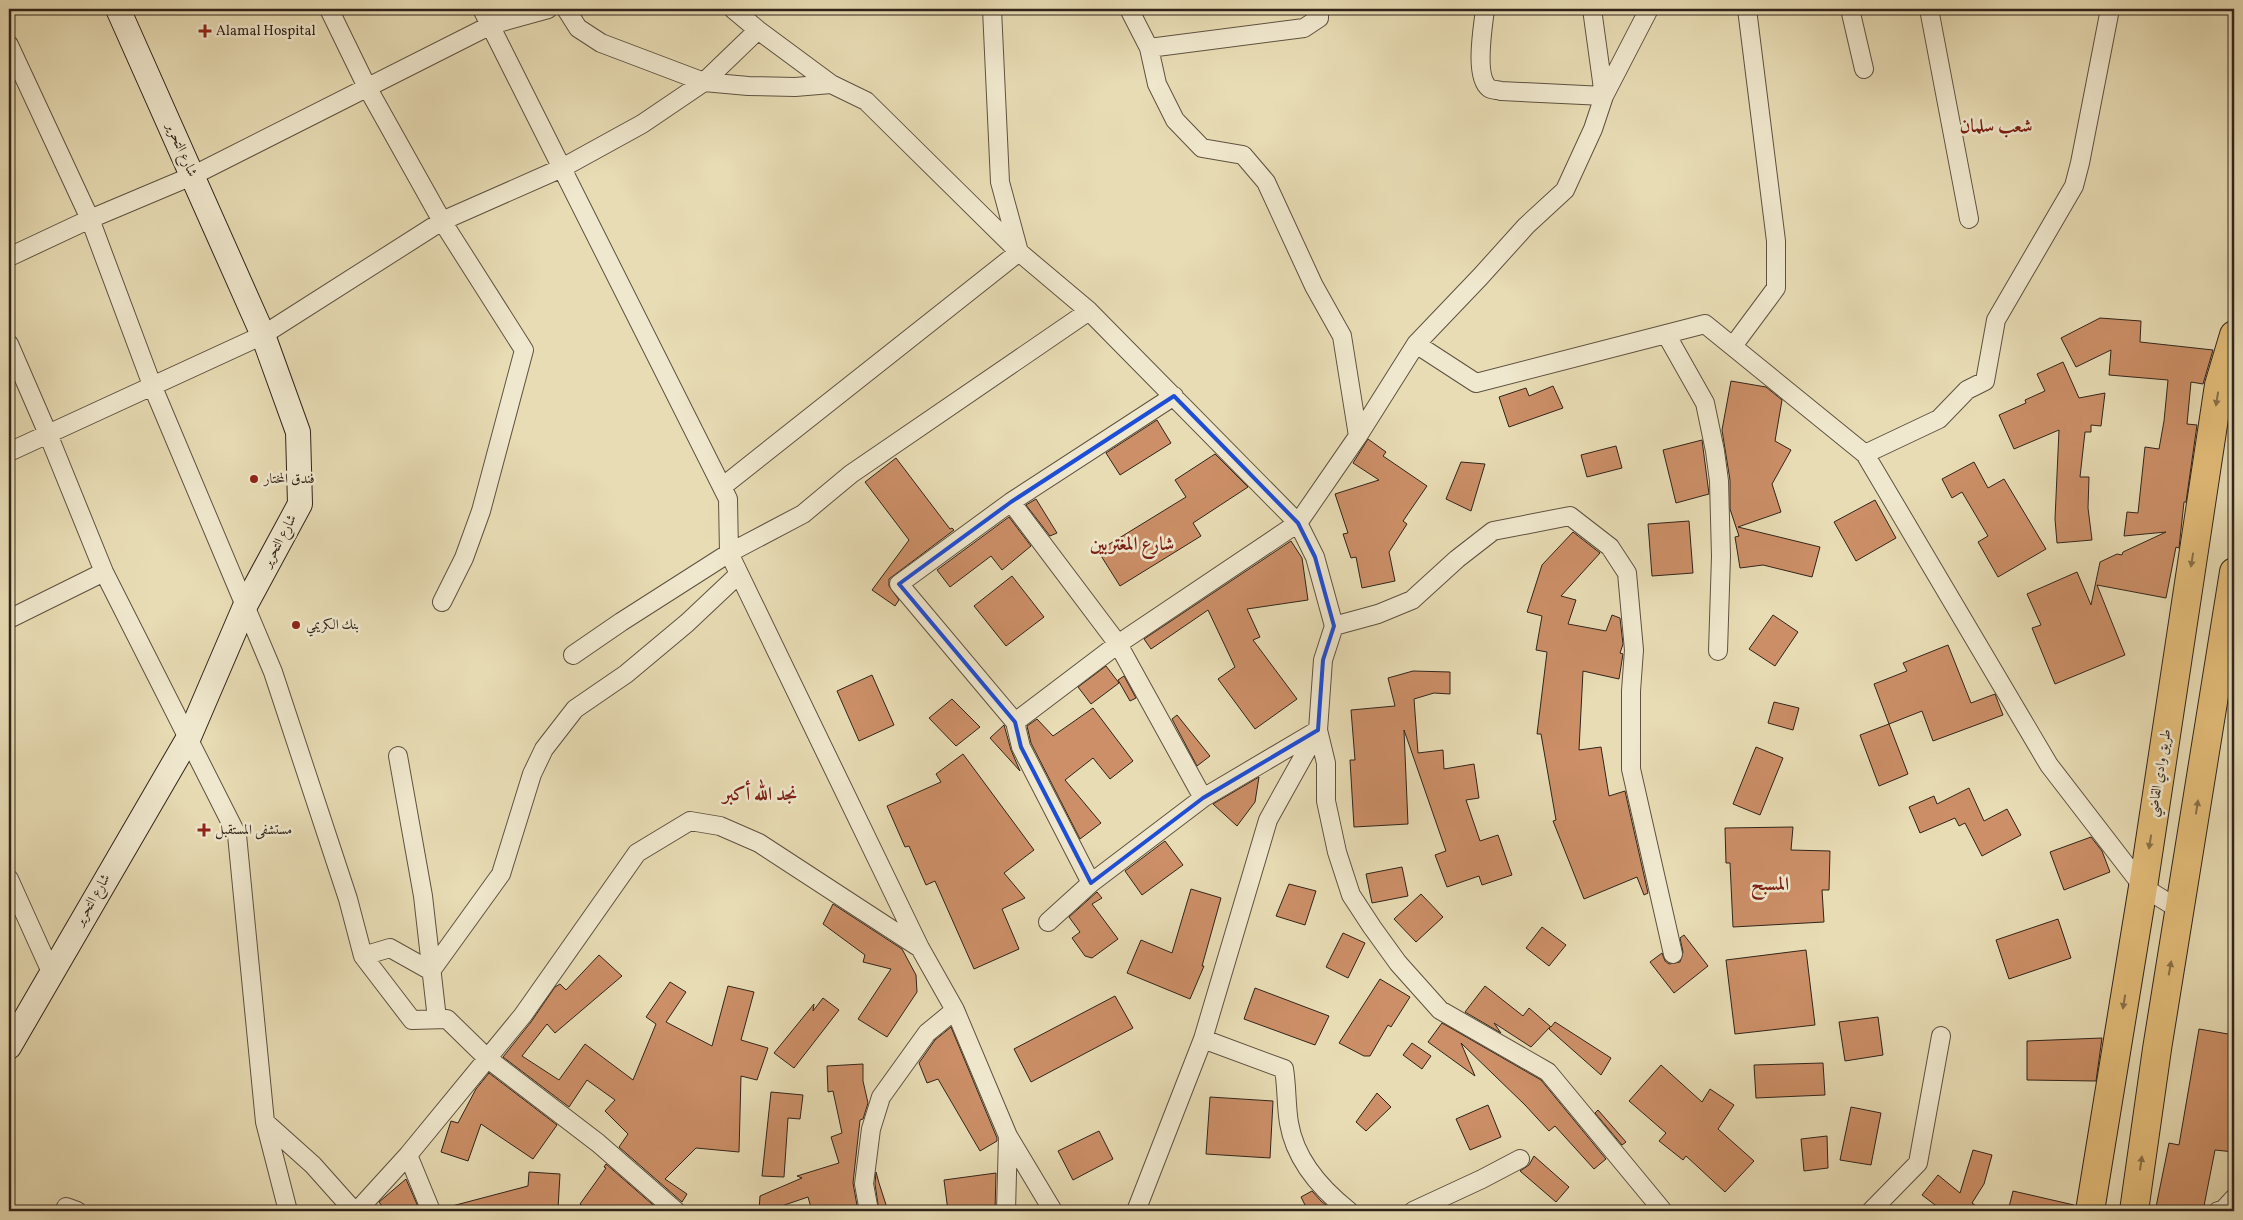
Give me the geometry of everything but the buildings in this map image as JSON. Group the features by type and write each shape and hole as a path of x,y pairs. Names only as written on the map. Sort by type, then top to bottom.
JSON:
{"main road":[{"name":"شارع التحرير","path":"9,1048 51,972 189,737 246,604 300,504 298,432 263,335 118,9"},
{"name":"طريق وادي القاضي","path":"2090,1211 2143,887 2219,385 2234,335"},
{"path":"2134,1211 2157,1048 2180,910 2228,652 2234,572"}],"street":[{"path":"329,9 367,87 442,221 524,350 481,511 464,558 442,602"},
{"path":"482,9 728,498 729,553 920,948 955,1010 1008,1136 1053,1211"},
{"path":"9,257 90,219 192,176 491,25 548,9"},
{"path":"566,9 578,28 601,43 704,82 748,86 795,87 831,84"},
{"path":"733,9 831,84 866,101 1019,252 1089,311 1298,523 1315,557 1334,626 1323,660 1318,730 1326,763 1326,801 1337,852 1352,895 1398,963 1440,1010 1548,1072 1664,1211"},
{"path":"992,9 1000,182 1019,252"},
{"path":"1129,9 1149,48 1157,84 1175,120 1202,148 1243,155 1266,182 1314,286 1342,336 1358,436"},
{"path":"1149,48 1304,28 1319,18 1319,9"},
{"path":"1484,9 1480,68 1483,80 1490,88 1501,91 1604,96"},
{"path":"1592,9 1604,96"},
{"path":"1015,722 1118,644 1298,523 1358,436 1416,344 1526,226 1565,190 1593,129 1604,96 1649,9"},
{"path":"1733,346 1776,288 1776,240 1747,9"},
{"path":"1850,9 1864,69"},
{"path":"1929,9 1969,219"},
{"path":"1865,454 1939,419 1967,390 1985,381 1996,320 2074,186 2110,9"},
{"path":"9,452 263,335 442,221 562,168 642,124 704,82 758,30"},
{"path":"9,45 90,219 152,386 246,604 273,672 348,899 363,956 412,1020 447,1019 487,1058 598,1143 676,1211"},
{"path":"722,487 1019,252"},
{"path":"574,655 621,622 729,553 803,514 851,474 1089,311"},
{"path":"1416,344 1476,383 1705,324 1865,454 2049,764 2143,887 2180,910"},
{"path":"1666,334 1705,403 1714,451 1718,481 1722,556 1718,651"},
{"path":"9,344 104,572 238,835 265,1122 288,1211"},
{"path":"1091,883 1021,747 1015,722 899,584 1011,502 1174,396"},
{"path":"1011,502 1118,644 1203,798"},
{"path":"1334,626 1378,614 1412,600 1456,559 1493,531 1570,516 1610,547 1627,572 1634,650 1630,691 1631,769 1672,954"},
{"path":"9,619 104,572"},
{"path":"430,971 501,874 532,774 544,749 576,709 626,674 687,623 739,574"},
{"path":"1048,922 1091,883 1203,798 1318,730"},
{"path":"1136,1211 1203,1039 1268,820 1318,730"},
{"path":"398,756 423,896 430,971 437,1019"},
{"path":"265,1122 313,1165 356,1211 408,1155 523,1015 636,853 690,821 720,826 759,843 920,948"},
{"path":"9,879 51,972"},
{"path":"363,956 390,948 430,971"},
{"path":"869,1211 864,1184 871,1129 881,1097 927,1033 955,1010"},
{"path":"1871,1211 1918,1163 1941,1036"},
{"path":"1203,1039 1284,1069 1288,1092 1289,1123 1295,1146 1309,1171 1336,1201 1349,1211"},
{"path":"1006,1211 1008,1136"},
{"path":"408,1155 431,1211"},
{"path":"1413,1211 1482,1179 1520,1158"},
{"path":"2218,1211 2223,1210 2234,1198"}],"highlighted area":[{"path":"1174,396 1298,523 1315,557 1334,626 1323,660 1318,730 1203,798 1091,883 1021,747 1015,722 899,584 1011,502"}],"place":[{"name":"Alamal Hospital","path":"205,31"},
{"name":"فندق المختار","path":"254,479"},
{"name":"بنك الكريمي","path":"296,625"},
{"name":"مستشفى المستقبل","path":"204,830"}],"district":[{"name":"شعب سلمان","path":"1996,127"},
{"name":"شارع المغتربين","path":"1132,545"},
{"name":"نجد الله أكبر","path":"760,795"},
{"name":"المسبح","path":"1770,885"}]}
